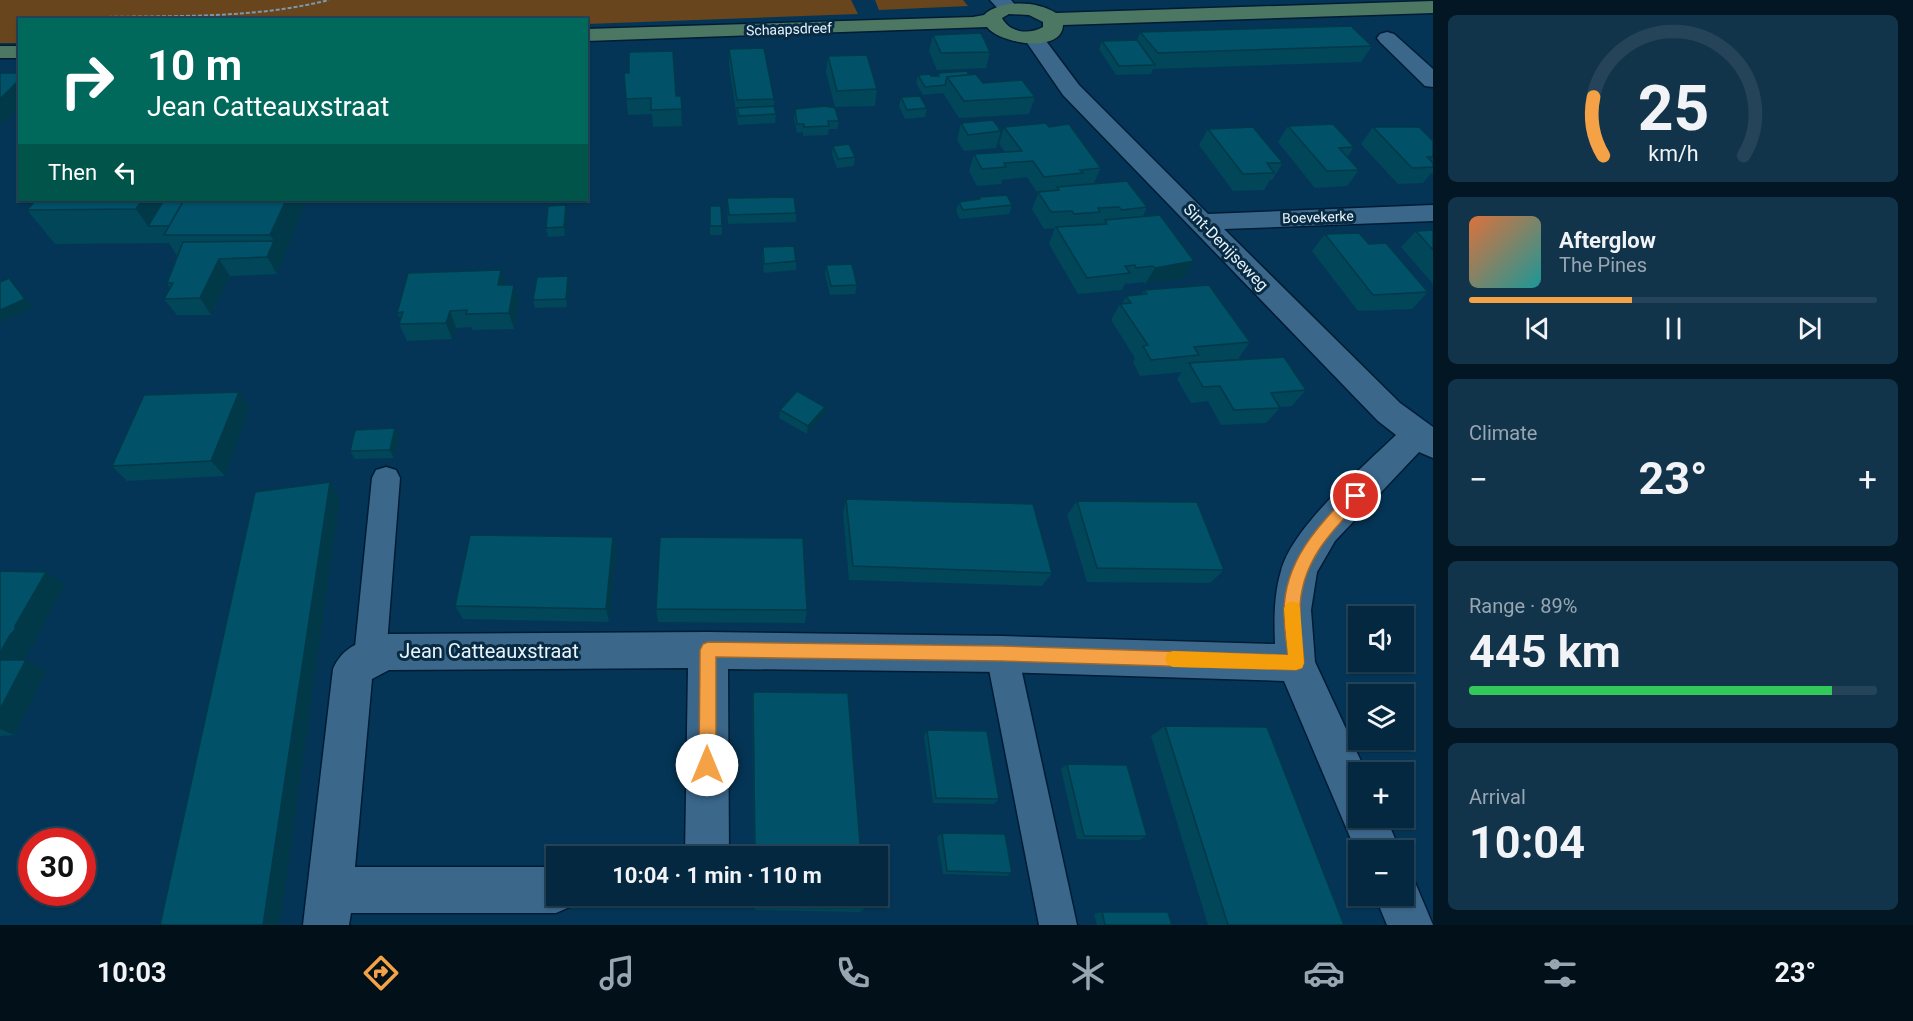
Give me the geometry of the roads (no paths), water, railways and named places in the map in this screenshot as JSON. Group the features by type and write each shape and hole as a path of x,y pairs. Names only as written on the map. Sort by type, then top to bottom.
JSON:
{"street":[{"path":"1052,19 1054,27 1051,32 1033,37 1006,32 999,29 992,20 994,13 1004,4 1031,9 1052,19 1417,5"},
{"name":"Schaapsdreef","path":"588,35 973,23 992,20"},
{"name":"Sint-Denijseweg","path":"1033,37 1071,90 1389,412 1425,440"},
{"path":"1387,38 1433,81"},
{"path":"0,52 18,52"},
{"name":"Boevekerke","path":"1202,222 1433,213"},
{"path":"1348,781 1296,663 1292,610 1299,569 1323,530 1425,440"},
{"path":"707,846 708,650"},
{"name":"Jean Catteauxstraat","path":"370,657 389,652 708,650 1002,654 1296,663"},
{"path":"370,657 353,669 328,908 546,891"},
{"path":"1402,906 1411,925"}],"lane":[{"path":"370,657 386,478"},
{"path":"1002,654 1058,925"}]}
